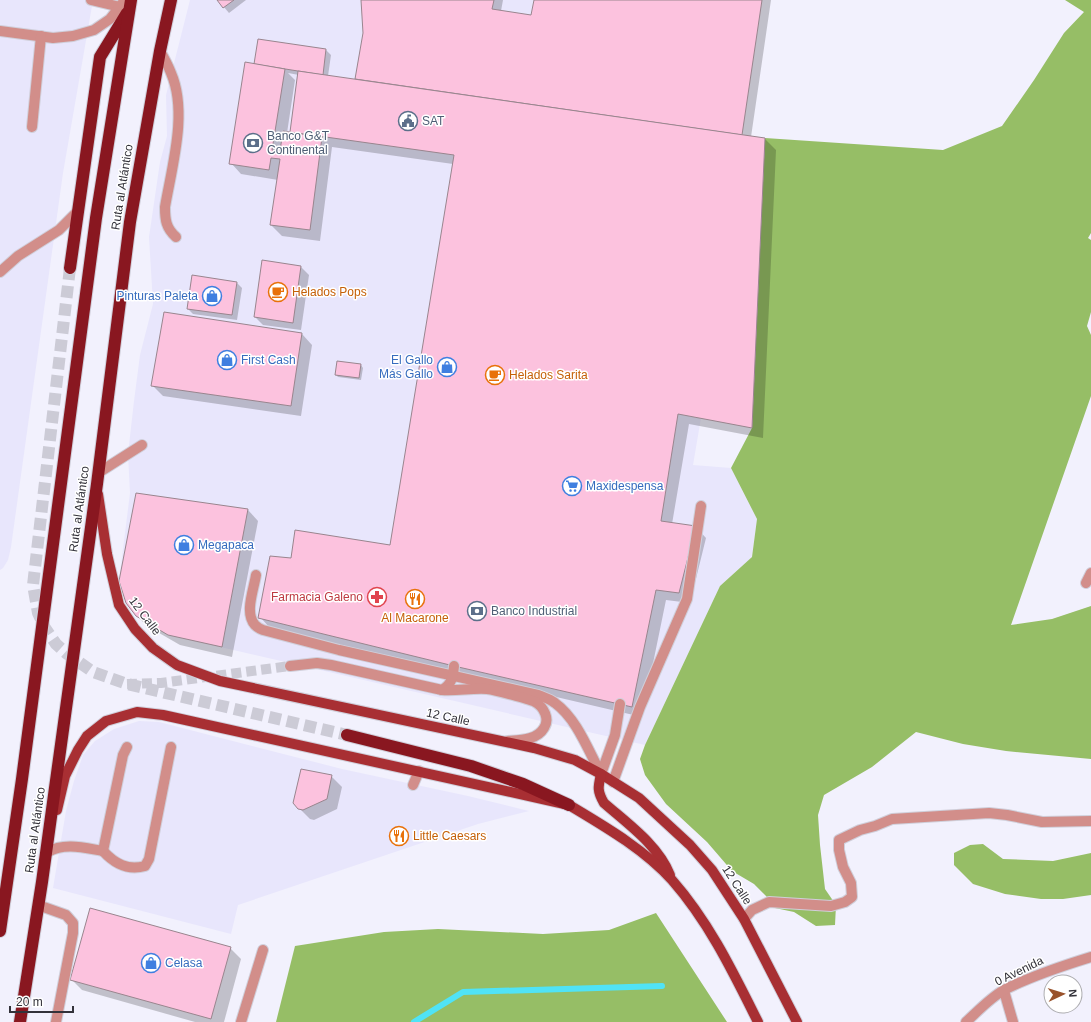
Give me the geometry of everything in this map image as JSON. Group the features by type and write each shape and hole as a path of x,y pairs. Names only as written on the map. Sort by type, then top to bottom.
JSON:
{"highway":[{"name":"Ruta al Atlántico","path":"20,1022 42,882 130,222 160,51 171,0"},
{"path":"70,268 100,57 126,4"},
{"name":"Ruta al Atlántico","path":"0,931 23,771 96,218 126,4"},
{"path":"347,735 471,766 523,784 569,805"}],"main road":[{"name":"12 Calle","path":"97,478 107,554 119,605 135,629 154,648 177,665 220,681 534,748 575,760 601,774 639,798 690,845 712,870 744,920 797,1022"},
{"path":"42,882 65,776 87,736 106,721 137,712 163,715 569,805 613,831 648,858 671,879 696,910 721,950 758,1022"},
{"path":"601,774 598,785 599,794 604,803 660,855 671,879"}],"street":[{"path":"91,0 126,4"},
{"path":"0,31 53,38 73,36 94,30 110,19 126,4"},
{"path":"32,127 41,36"},
{"path":"160,51 172,73 179,110 179,128 165,207 165,220 169,231 176,237"},
{"path":"0,272 18,256 59,230 78,211"},
{"path":"97,478 142,445"},
{"path":"613,782 640,707 687,599 701,506"},
{"path":"1086,583 1091,574"},
{"path":"256,575 250,608 251,618 255,625 263,630 339,650 454,671 538,694 554,702 565,711 575,725 601,774"},
{"path":"290,666 316,663 442,690 488,690 535,702 542,708 546,716 545,726 540,733 524,740 503,742"},
{"path":"442,690 452,681 454,671"},
{"path":"601,774 615,735 620,704"},
{"path":"103,851 123,755 127,747"},
{"path":"48,852 55,847 61,846 92,849 103,851 112,860 120,865 138,868 145,866 150,860 171,747"},
{"path":"413,785 419,771"},
{"path":"744,920 752,910 769,902 831,906 845,902 852,897 851,883 843,868 839,850 839,840 860,830 892,819 989,813 1042,822 1091,821"},
{"path":"38,905 66,915 73,923 73,933 56,1022"},
{"path":"241,1022 263,950"},
{"name":"0 Avenida","path":"966,1022 984,1005 1004,991 1053,969 1091,957"},
{"path":"1004,991 1013,1022"}],"shaded area":[{"path":"0,0 93,0 63,173 11,547 8,560 0,570"},
{"path":"190,0 762,0 742,135 765,138 752,428 701,418 693,465 731,468 757,519 752,557 720,586 645,745 168,635 136,616 126,603 119,581 130,493 128,454 134,401 140,355 153,304 149,237 160,162 167,136 166,95"},
{"path":"139,721 159,722 342,769 468,796 529,811 478,824 238,905 231,934 53,888 66,811 83,755 95,741 114,729"}],"green space":[{"path":"1065,0 1091,0 1091,233 1088,238 1091,240 1091,312 1087,326 1091,335 1091,396 1011,625 1052,619 1091,606 1091,759 1006,751 963,744 916,732 872,767 824,795 818,815 820,845 825,889 836,905 835,925 816,926 794,912 775,908 754,884 732,871 707,842 666,804 645,775 640,759 645,745 720,586 752,557 757,519 731,468 752,428 765,138 943,150 1002,126 1064,33 1084,12"},
{"path":"983,844 1003,859 1053,861 1091,853 1091,895 1063,899 1041,899 1005,894 973,884 954,865 954,853 970,845"},
{"path":"656,913 727,1022 276,1022 295,946 384,932 438,929 543,934 609,930"}],"building":[{"path":"217,0 234,0 223,8"},
{"path":"361,0 494,0 492,9 531,15 534,0 762,0 742,135 355,79 363,33"},
{"path":"258,39 326,49 323,75 254,64"},
{"name":"Banco G&T Continental","path":"245,62 285,69 272,150 280,151 283,131 322,137 310,230 270,225 280,159 271,158 269,170 229,164"},
{"path":"298,71 765,138 752,428 678,414 661,521 696,526 679,593 656,590 632,707 454,666 258,618 270,556 291,558 295,530 390,545 454,155 290,132"},
{"name":"Helados Pops","path":"262,260 301,266 293,323 254,317"},
{"name":"Pinturas Paleta","path":"192,275 237,282 232,315 187,309"},
{"name":"First Cash","path":"164,312 302,333 291,406 151,386"},
{"path":"337,361 361,364 359,378 335,375"},
{"name":"Megapaca","path":"136,493 248,509 222,647 168,635 136,616 126,603 119,581"},
{"path":"301,769 332,775 327,799 303,810 298,809 293,803"},
{"name":"Celasa","path":"90,908 231,947 211,1019 70,980"}],"waterway":[{"path":"414,1022 463,992 662,986"}],"tunnel":[{"path":"70,268 33,585 38,613 45,628 56,644 93,672 127,684 347,735"},
{"path":"127,684 161,683 290,666"}],"place":[{"name":"SAT","path":"408,121"},
{"name":"Banco G&T Continental","path":"253,143"},
{"name":"Helados Pops","path":"278,292"},
{"name":"Pinturas Paleta","path":"212,296"},
{"name":"First Cash","path":"227,360"},
{"name":"El Gallo Más Gallo","path":"447,367"},
{"name":"Helados Sarita","path":"495,375"},
{"name":"Maxidespensa","path":"572,486"},
{"name":"Megapaca","path":"184,545"},
{"name":"Farmacia Galeno","path":"377,597"},
{"name":"Al Macarone","path":"415,599"},
{"name":"Banco Industrial","path":"477,611"},
{"name":"Little Caesars","path":"399,836"},
{"name":"Celasa","path":"151,963"}]}
